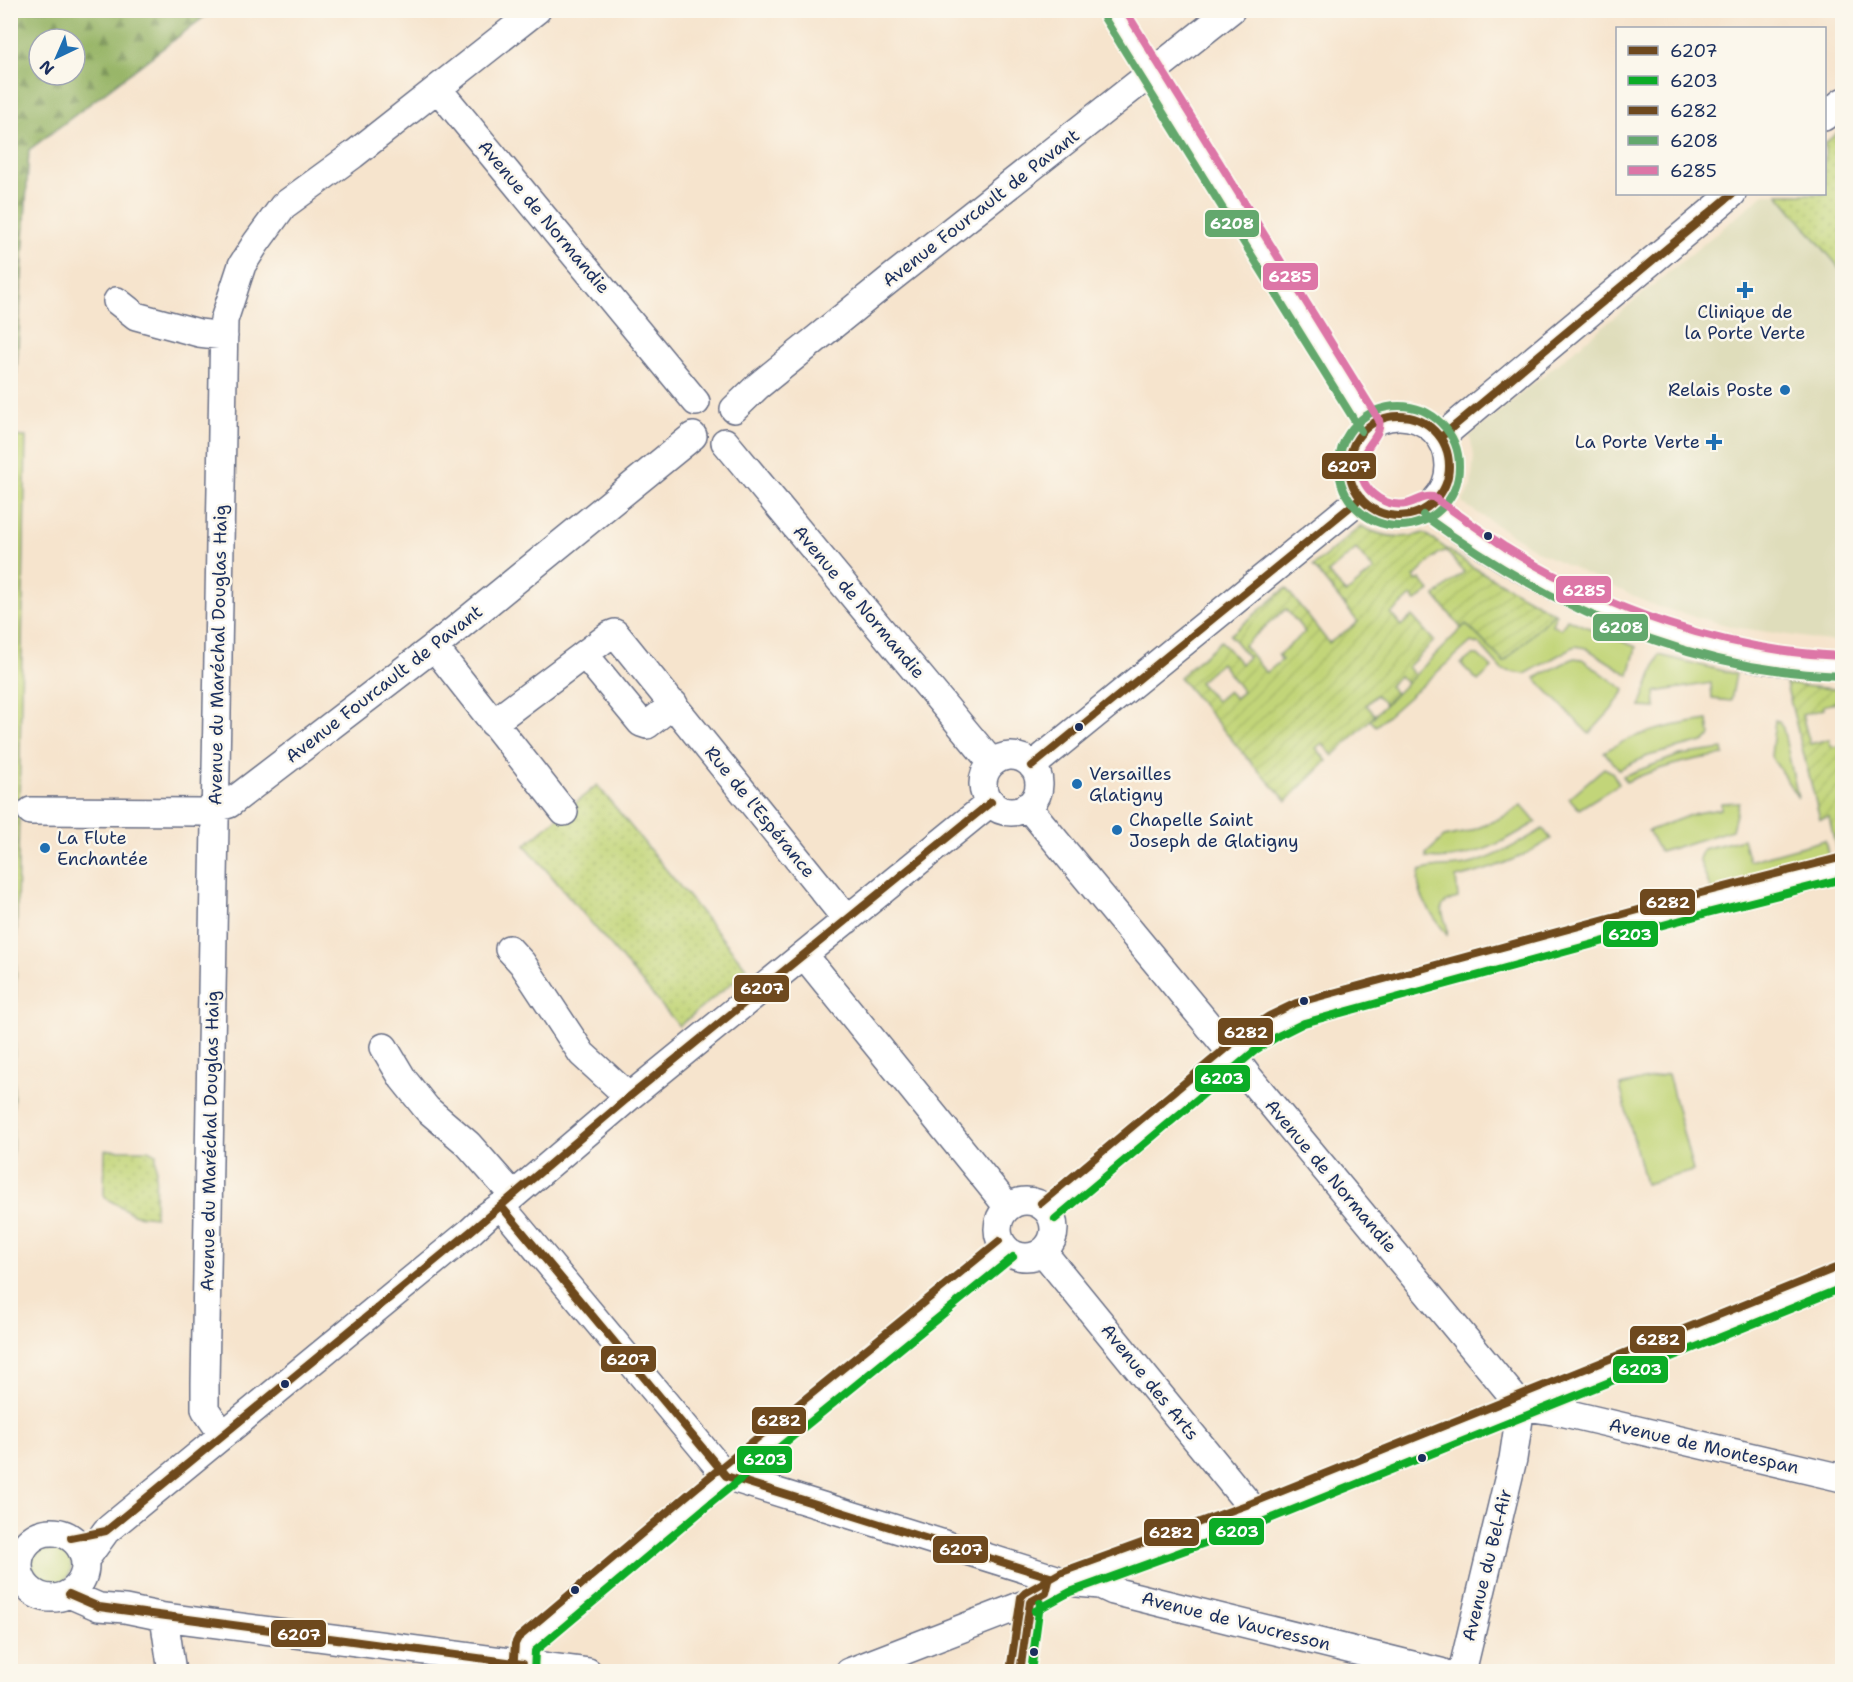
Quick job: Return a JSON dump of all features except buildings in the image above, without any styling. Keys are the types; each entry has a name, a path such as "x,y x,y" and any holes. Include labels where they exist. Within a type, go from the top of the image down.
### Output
{"street":[{"name":"Avenue du Maréchal Douglas Haig","path":"223,1435 205,1409 205,1400 224,320 242,265 268,225 283,207 353,155 537,10"},
{"path":"1112,10 1370,425"},
{"name":"Avenue Fourcault de Pavant","path":"734,409 758,386 889,280 1231,10"},
{"name":"Avenue de Normandie","path":"438,88 696,402"},
{"path":"1826,115 1842,102"},
{"path":"1441,437 1731,195"},
{"path":"117,301 136,316 199,333 224,336"},
{"path":"717,397 729,403 734,409 737,424 735,431 725,442 708,445 697,440 689,430 688,415 696,402 702,398 717,397"},
{"path":"1399,416 1414,418 1428,425 1441,437 1447,449 1450,465 1448,481 1440,495 1429,507 1410,515 1399,516 1378,512 1361,498 1350,477 1351,454 1355,443 1370,425 1384,418 1399,416"},
{"name":"Avenue Fourcault de Pavant","path":"31,811 202,812 229,804 434,647 693,436"},
{"name":"Avenue de Normandie","path":"725,442 992,763"},
{"path":"1032,766 1361,498"},
{"path":"1429,507 1484,546 1545,580 1603,609 1646,627 1699,644 1749,656 1808,665 1842,666"},
{"name":"Rue de l'Espérance","path":"493,723 615,633 847,920"},
{"path":"434,647 564,812"},
{"path":"585,655 641,723 647,725 674,704"},
{"path":"1009,756 1018,756 1032,766 1037,774 1038,792 1027,806 1020,810 1004,811 991,802 983,787 987,770 992,763 1009,756"},
{"path":"112,1608 99,1594 80,1556 60,1533 49,1532 37,1535 22,1550 18,1564 21,1578 18,1592 46,1598 58,1598 69,1594 79,1585 80,1556 106,1531 507,1201 629,1097 991,802"},
{"name":"Avenue de Normandie","path":"1027,806 1521,1406"},
{"path":"1047,1210 1269,1027 1300,1013 1704,903 1842,868"},
{"path":"509,949 522,963 582,1054 629,1097"},
{"path":"804,956 1008,1207"},
{"path":"384,1047 403,1079 427,1109 468,1144 507,1201 726,1476 1048,1589"},
{"path":"1033,1201 1047,1210 1052,1218 1053,1237 1049,1246 1042,1252 1028,1257 1020,1257 1006,1249 1001,1242 998,1223 1008,1207 1015,1203 1033,1201"},
{"path":"523,1668 525,1646 726,1476 1006,1249"},
{"name":"Avenue des Arts","path":"1042,1252 1256,1513"},
{"path":"849,1671 1048,1589 1256,1513 1842,1276"},
{"name":"Avenue de Montespan","path":"1521,1406 1565,1413 1842,1478"},
{"name":"Avenue du Bel-Air","path":"1462,1671 1513,1459 1521,1406"},
{"name":"Avenue de Vaucresson","path":"1048,1589 1100,1585 1113,1591 1441,1671"},
{"path":"1020,1671 1048,1589"},
{"path":"69,1594 99,1607 164,1617 523,1668 588,1671"},
{"path":"164,1617 172,1671"}],"shaded area":[{"name":"Clinique de la Porte Verte","path":"1842,129 1842,643 1734,627 1655,606 1539,552 1462,503 1471,486 1474,456 1470,436 1763,195 1826,195 1826,142"}],"green space":[{"path":"11,10 212,11 29,150 13,436 10,436"},
{"path":"1842,129 1842,271 1779,195 1826,195 1826,142"},
{"path":"11,436 26,437 11,1226"},
{"path":"1361,526 1376,533 1392,536 1424,533 1471,566 1554,613 1504,662 1466,624 1461,628 1435,596 1464,572 1446,551 1439,553 1414,577 1417,581 1420,579 1430,591 1416,601 1411,596 1391,614 1401,626 1412,616 1434,641 1408,667 1415,675 1407,683 1399,676 1389,686 1396,693 1385,704 1376,695 1366,705 1375,715 1333,756 1322,743 1316,748 1327,761 1287,801 1253,765 1179,677 1221,641 1241,664 1248,657 1230,635 1286,588 1329,643 1358,622 1313,566","holes":["1356,549 1374,570 1346,593 1328,573","1286,609 1305,632 1278,655 1282,660 1266,673 1244,645","1221,663 1243,692 1235,698 1228,691 1216,701 1199,682"]},
{"path":"1554,613 1556,614 1552,625 1561,629 1567,619 1636,647 1629,675 1586,648 1575,646 1525,674 1502,670 1480,645 1471,642 1376,726 1370,720 1466,624 1504,662"},
{"path":"1473,655 1478,655 1492,668 1478,681 1461,664"},
{"path":"1659,655 1736,674 1731,701 1712,699 1711,683 1655,692 1656,708 1640,707"},
{"path":"1574,658 1582,659 1625,690 1611,710 1589,734 1535,678"},
{"path":"1786,684 1842,690 1842,701 1802,715 1810,744 1829,739 1830,744 1834,747 1842,745 1842,810 1838,812 1842,827 1842,856 1838,857 1829,817 1820,819"},
{"path":"1708,720 1710,736 1706,741 1648,756 1619,769 1604,752 1628,739 1654,730"},
{"path":"1775,720 1783,728 1798,798 1771,756"},
{"path":"1723,749 1724,755 1673,765 1626,782 1623,776 1680,755"},
{"path":"1604,768 1612,772 1619,784 1579,809 1569,798"},
{"path":"597,785 748,970 679,1026 525,845"},
{"path":"1739,802 1732,830 1660,852 1648,831 1696,813 1721,809 1721,803"},
{"path":"1521,805 1536,822 1511,837 1470,854 1442,859 1427,858 1426,854 1444,837 1468,832 1485,825 1507,815"},
{"path":"1543,829 1551,839 1540,846 1505,863 1456,878 1458,898 1444,904 1442,909 1447,935 1422,896 1418,879 1420,871 1460,866 1486,859"},
{"path":"1743,839 1749,861 1825,840 1829,859 1711,891 1699,859 1703,849"},
{"path":"1668,1074 1693,1171 1645,1184 1620,1086"},
{"path":"105,1150 148,1150 156,1154 155,1217 135,1215 104,1197"},
{"path":"51,1546 59,1547 65,1552 70,1558 70,1574 65,1580 59,1585 51,1586 43,1585 37,1580 32,1574 31,1566 32,1558 37,1552 43,1547"}],"transit line":[{"name":"6285","path":"1125,10 1379,420 1376,436 1365,451 1361,462 1363,480 1373,494 1388,503 1397,504 1433,497 1505,547 1544,570 1625,608 1667,623 1753,646 1842,656"},
{"name":"6208","path":"1103,16 1361,431"},
{"name":"6207","path":"1441,437 1731,195"},
{"name":"6208","path":"1399,406 1422,410 1442,423 1455,443 1459,466 1455,489 1442,509 1422,522 1399,526 1376,522 1356,509 1343,489 1339,466 1343,443 1356,423 1376,410 1399,406"},
{"name":"6207","path":"1399,416 1427,424 1441,438 1449,466 1441,494 1427,508 1399,516 1371,508 1357,494 1349,466 1357,438 1371,424 1399,416"},
{"name":"6207","path":"1032,766 1361,498"},
{"name":"6208","path":"1423,515 1470,548 1519,577 1569,604 1621,627 1674,647 1729,661 1785,671 1842,676"},
{"name":"6207","path":"71,1538 106,1531 471,1231 629,1097 991,802"},
{"name":"6282","path":"1041,1203 1244,1033 1269,1016 1296,1003 1839,858"},
{"name":"6203","path":"1055,1219 1257,1049 1304,1023 1707,913 1842,879"},
{"name":"6207","path":"501,1206 726,1476 1050,1577 1046,1593 1030,1602 1020,1672"},
{"name":"6282","path":"513,1671 515,1644 518,1638 697,1487 999,1241"},
{"name":"6203","path":"534,1672 535,1651 711,1503 1013,1257"},
{"name":"6282","path":"1010,1671 1021,1597 1062,1572 1252,1503 1838,1267"},
{"name":"6203","path":"1035,1611 1070,1592 1260,1523 1842,1288"},
{"name":"6207","path":"69,1594 99,1607 523,1664 523,1672"},
{"name":"6203","path":"1031,1672 1040,1603"}],"place":[{"name":"Clinique de la Porte Verte","path":"1745,290"},
{"name":"Relais Poste","path":"1785,390"},
{"name":"La Porte Verte","path":"1714,442"},
{"name":"Versailles Glatigny","path":"1077,784"},
{"name":"Chapelle Saint Joseph de Glatigny","path":"1117,830"},
{"name":"La Flute Enchantée","path":"45,848"}]}
